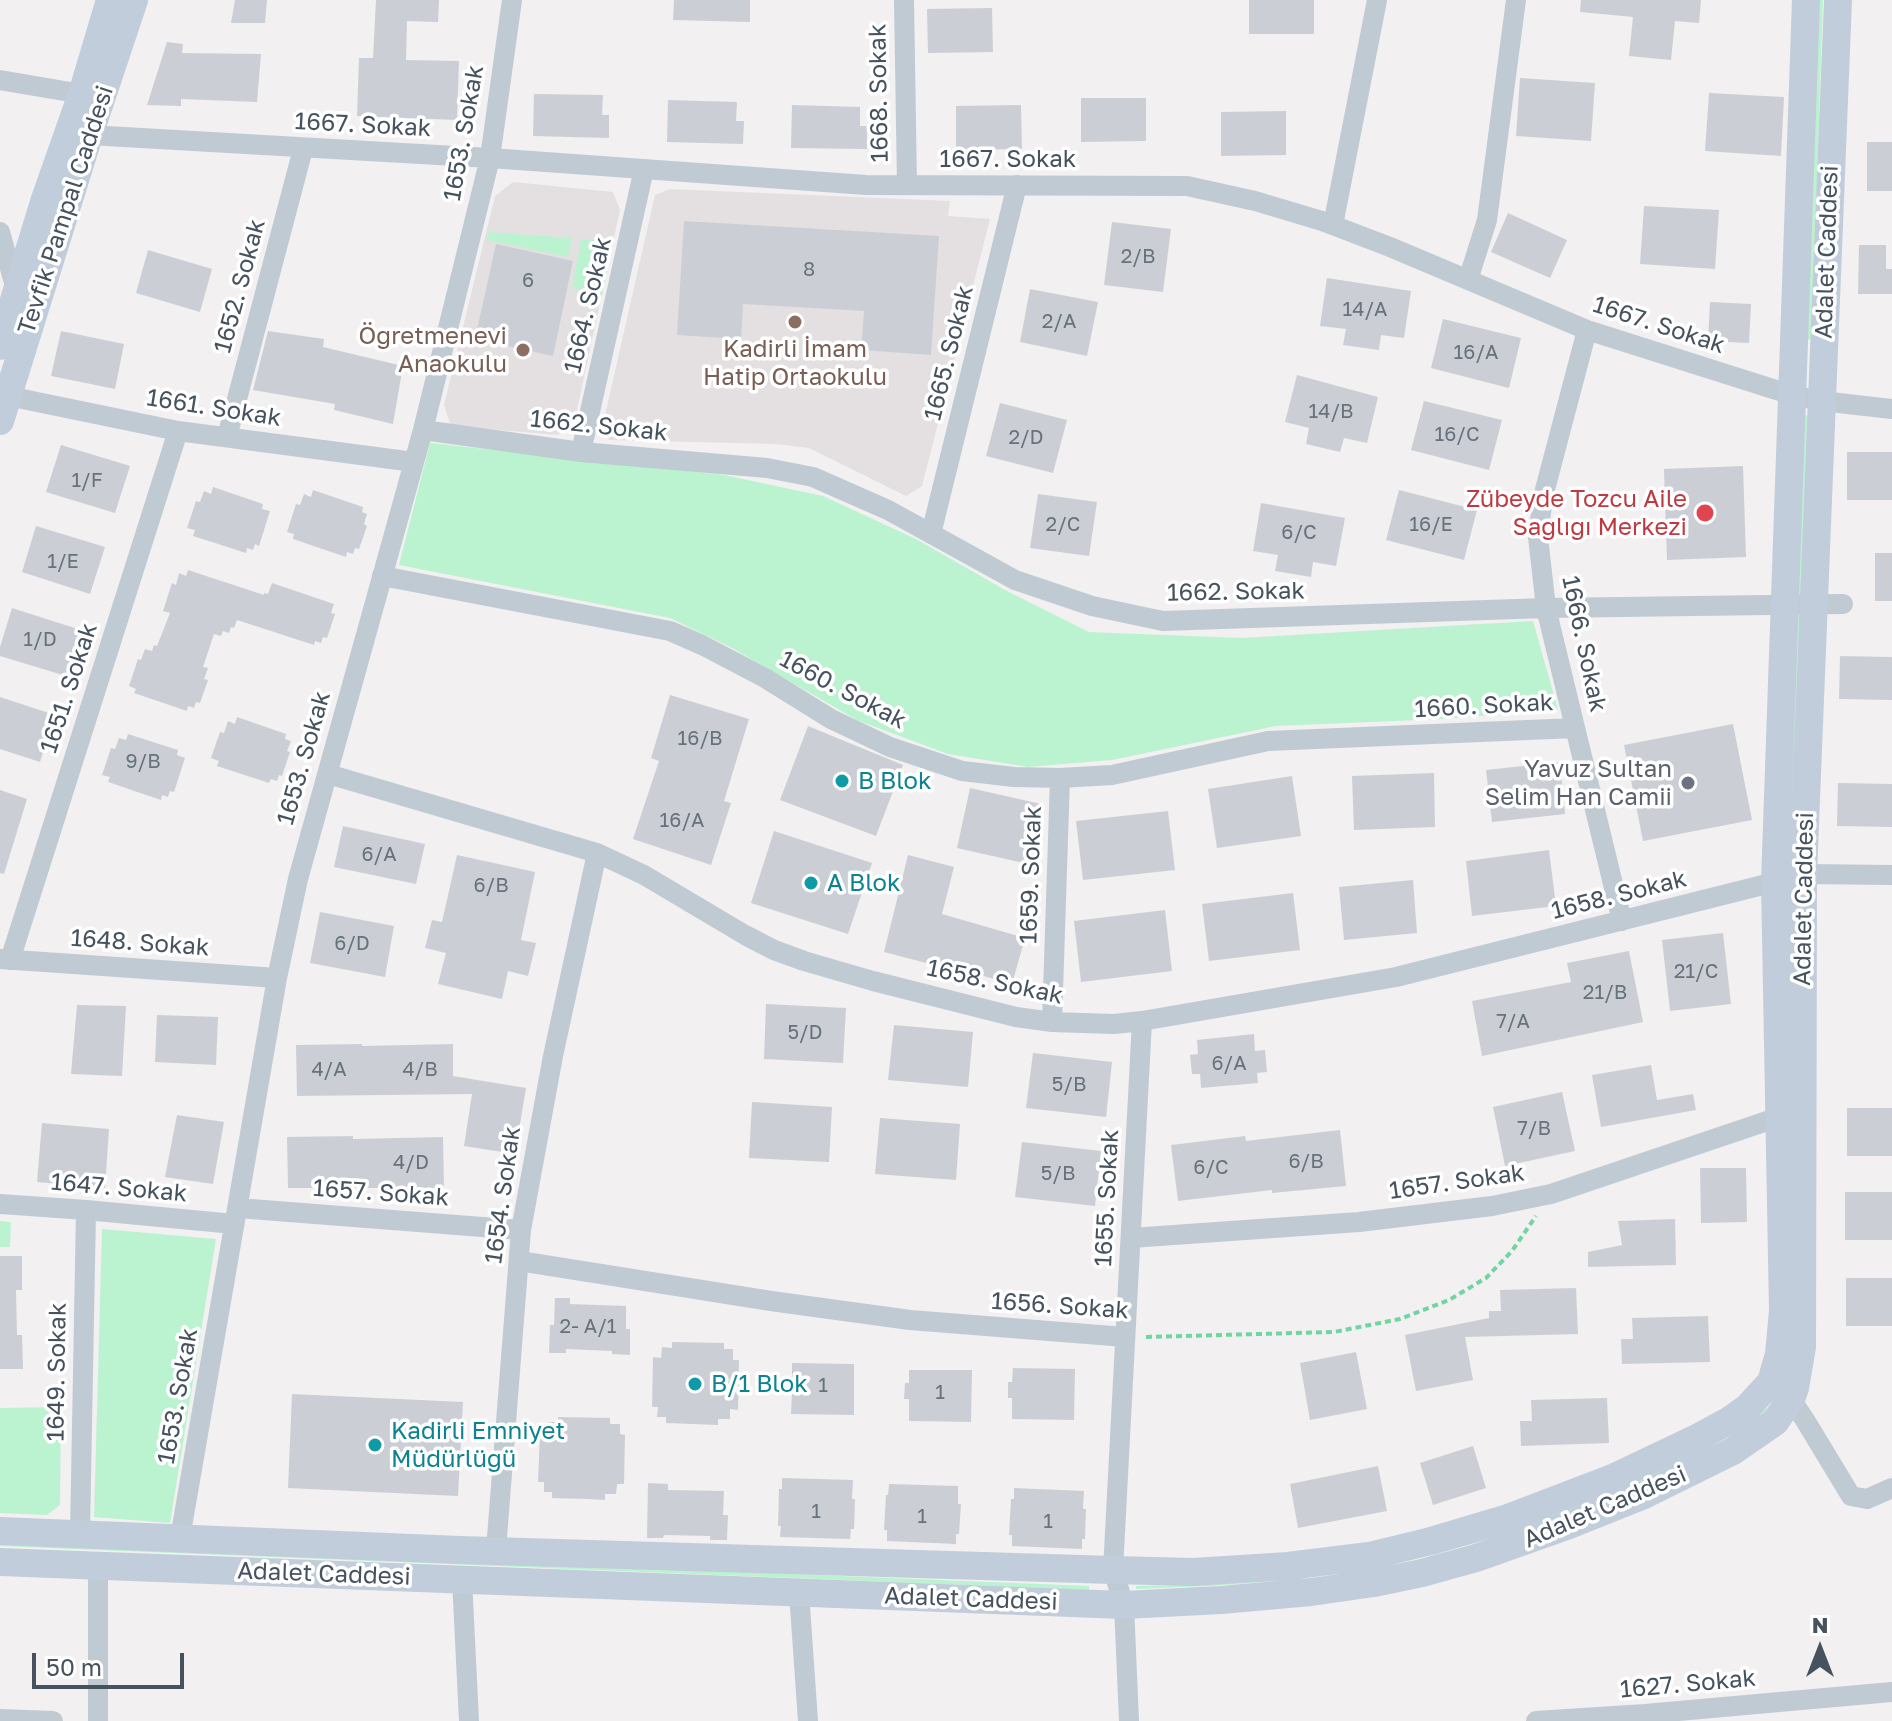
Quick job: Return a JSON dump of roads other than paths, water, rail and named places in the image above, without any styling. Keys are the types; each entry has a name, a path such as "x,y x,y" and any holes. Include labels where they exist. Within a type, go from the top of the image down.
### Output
{"street":[{"name":"Tevfik Pampal Caddesi","path":"0,346 110,0"},
{"name":"Tevfik Pampal Caddesi","path":"4,409 134,0"},
{"name":"1653. Sokak","path":"180,1538 277,978 305,851 423,430 490,158 512,0"},
{"name":"1668. Sokak","path":"904,0 907,185"},
{"path":"1333,225 1377,0"},
{"path":"1468,280 1487,220 1516,0"},
{"path":"0,1531 1113,1570 1193,1572 1288,1566 1369,1556 1505,1519 1615,1477 1695,1439 1747,1408 1771,1382 1779,1354 1783,1311 1775,882 1806,0"},
{"name":"Adalet Caddesi","path":"0,1562 1124,1605 1221,1600 1374,1583 1476,1558 1644,1495 1733,1451 1775,1422 1791,1399 1799,1372 1803,1324 1803,874 1838,0"},
{"path":"0,80 82,94"},
{"name":"1667. Sokak","path":"89,135 490,158 866,185 1187,186 1255,201 1333,225 1587,330 1792,395 1892,409"},
{"name":"1652. Sokak","path":"227,437 303,149"},
{"name":"1664. Sokak","path":"581,452 644,169"},
{"name":"1665. Sokak","path":"931,534 1017,185"},
{"path":"0,232 17,294"},
{"name":"1666. Sokak","path":"1587,330 1543,497 1538,537 1546,608 1622,921"},
{"name":"1661. Sokak","path":"4,409 414,462"},
{"name":"1662. Sokak","path":"423,430 581,452 767,468 813,477 888,510 1015,580 1092,606 1163,621 1546,608 1843,604"},
{"name":"1651. Sokak","path":"5,960 178,431"},
{"name":"1660. Sokak","path":"382,576 670,631 765,678 831,719 890,747 962,771 1014,777 1112,775 1268,741 1575,728"},
{"name":"1658. Sokak","path":"328,774 597,853 644,875 745,935 804,961 1016,1017 1052,1022 1114,1024 1142,1021 1396,977 1775,882"},
{"name":"1659. Sokak","path":"1052,1022 1060,778"},
{"name":"1654. Sokak","path":"496,1550 521,1230 553,1056 597,853"},
{"path":"1803,874 1892,875"},
{"name":"1648. Sokak","path":"5,960 277,978"},
{"name":"1655. Sokak","path":"1113,1570 1142,1021"},
{"name":"1657. Sokak","path":"1131,1238 1359,1222 1492,1206 1551,1194 1779,1117"},
{"name":"1647. Sokak","path":"0,1204 236,1216"},
{"name":"1649. Sokak","path":"80,1534 86,1210"},
{"name":"1657. Sokak","path":"236,1216 521,1230"},
{"name":"1656. Sokak","path":"519,1261 910,1320 1125,1337"},
{"path":"1791,1399 1851,1496 1867,1499 1892,1488"},
{"path":"98,1566 98,1721"},
{"path":"1113,1570 1124,1605 1129,1721"},
{"path":"462,1579 469,1721"},
{"path":"799,1592 808,1721"},
{"name":"1627. Sokak","path":"1536,1721 1645,1718 1892,1692"},
{"path":"0,1719 53,1721"}],"place":[{"name":"Kadirli İmam Hatip Ortaokulu","path":"795,322"},
{"name":"Öğretmenevi Anaokulu","path":"523,350"},
{"name":"Zübeyde Tozcu Aile Sağlığı Merkezi","path":"1705,513"},
{"name":"B Blok","path":"842,781"},
{"name":"Yavuz Sultan Selim Han Camii","path":"1688,783"},
{"name":"A Blok","path":"811,883"},
{"name":"B/1 Blok","path":"695,1384"},
{"name":"Kadirli Emniyet Müdürlüğü","path":"375,1445"}]}
